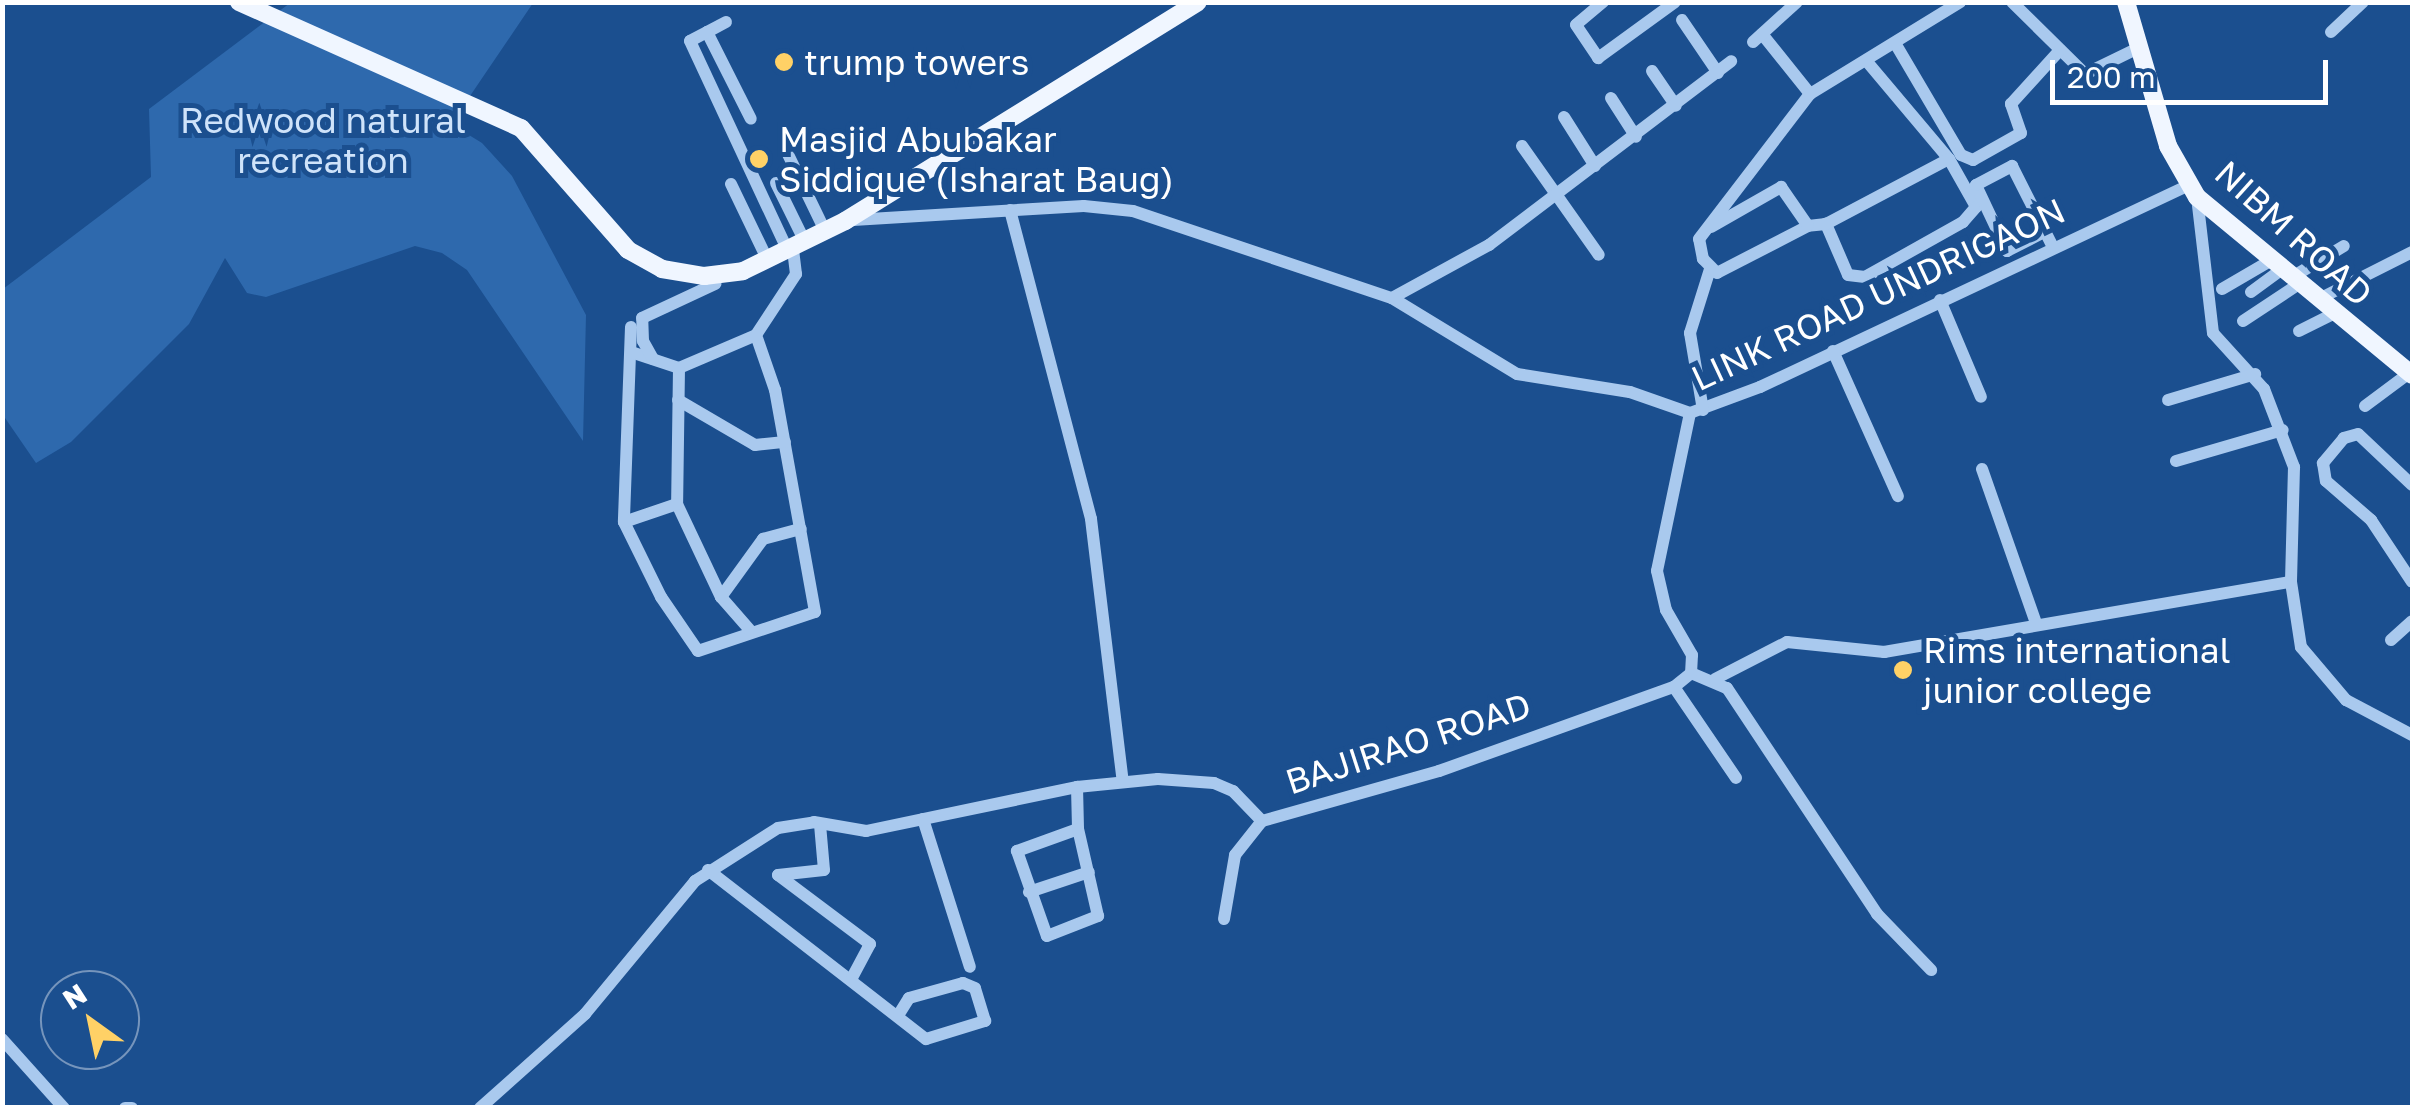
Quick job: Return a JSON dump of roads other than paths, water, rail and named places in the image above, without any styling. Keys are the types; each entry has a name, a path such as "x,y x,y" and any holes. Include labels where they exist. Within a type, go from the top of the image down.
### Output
{"main road":[{"path":"240,2 521,128 612,234 646,264 704,276 768,260 845,220 1198,2"},
{"name":"NIBM ROAD","path":"2126,2 2168,146 2193,191 2411,373"}],"street":[{"path":"1603,2 1576,25 1598,58 1674,2"},
{"path":"1797,2 1758,38 1810,94"},
{"path":"1960,2 1869,64 1810,94 1699,239 1710,269 1690,333 1693,417 1681,455 1657,571 1666,610 1692,655 1690,673 1715,679 1788,642 1884,652 2291,582"},
{"path":"2012,2 2085,74 2138,48"},
{"path":"2330,32 2364,2"},
{"path":"1682,20 1718,73"},
{"path":"726,22 690,40 795,247"},
{"path":"707,32 751,119"},
{"path":"1895,44 1960,155 1973,160 2022,132 2011,104 2060,50"},
{"path":"1392,298 1489,245 1732,61"},
{"path":"1826,224 1839,264 1848,275 1865,277 1971,216 1976,207 1949,158 1869,64"},
{"path":"1652,71 1676,106"},
{"path":"1611,98 1636,136"},
{"path":"1564,118 1595,166"},
{"path":"784,146 824,231"},
{"path":"1522,146 1561,193 1599,255"},
{"path":"1710,269 1726,272 1808,226 1826,224 1949,158"},
{"path":"2046,232 2007,251 1976,185 2012,166 2054,246"},
{"path":"631,352 678,368 756,334 796,274 795,247 776,183"},
{"path":"731,184 768,260"},
{"path":"1704,230 1781,187 1808,226"},
{"path":"2193,191 2213,333 2255,374 2283,430 2297,489 2291,582 2298,636 2313,667 2354,707 2412,735"},
{"name":"LINK ROAD UNDRIGAON","path":"845,220 1010,210 1133,212 1392,298 1517,374 1630,392 1693,417 2054,246 2193,191"},
{"path":"1010,210 1091,519 1123,782"},
{"path":"2251,292 2344,246"},
{"path":"2319,299 2412,252"},
{"path":"2222,289 2289,271"},
{"path":"2243,321 2289,271"},
{"path":"652,359 642,340 642,318 716,284"},
{"path":"1940,300 1981,397"},
{"path":"2299,331 2335,313"},
{"path":"631,327 624,522 661,597 698,651 749,630 814,612 785,442 756,334"},
{"path":"1833,352 1898,496"},
{"path":"678,368 677,504 720,597 749,630"},
{"path":"2364,406 2411,373"},
{"path":"2168,400 2255,374"},
{"path":"678,400 755,445 785,442"},
{"path":"2176,461 2283,430"},
{"path":"2412,484 2358,434 2344,438 2323,464 2326,481 2370,520 2412,582"},
{"path":"1982,469 2036,623"},
{"path":"624,522 677,504"},
{"path":"720,597 763,539 801,529"},
{"path":"2391,640 2412,621"},
{"name":"BAJIRAO ROAD","path":"480,1108 585,1014 676,899 708,870 740,849 795,822 866,831 1077,787 1123,782 1214,783 1233,792 1262,821 1439,772 1488,748 1674,687 1690,673"},
{"path":"1715,679 1877,914 1931,970"},
{"path":"1674,687 1736,778"},
{"path":"1077,787 1078,829 1098,916 1050,936 1029,892 1018,849 1078,829"},
{"path":"924,820 970,968"},
{"path":"1224,919 1235,855 1244,835 1262,821"},
{"path":"820,824 824,870 778,875 870,944 852,978"},
{"path":"708,870 899,1014 926,1039 985,1021 970,984 909,998 899,1014"},
{"path":"1029,892 1089,872"},
{"path":"2,1039 64,1108"}],"place":[{"name":"trump towers","path":"784,62"},
{"name":"Masjid Abubakar Siddique (Isharat Baug)","path":"759,159"},
{"name":"Rims international junior college","path":"1903,670"}],"park label":[{"name":"Redwood natural recreation","path":"323,140"}]}
